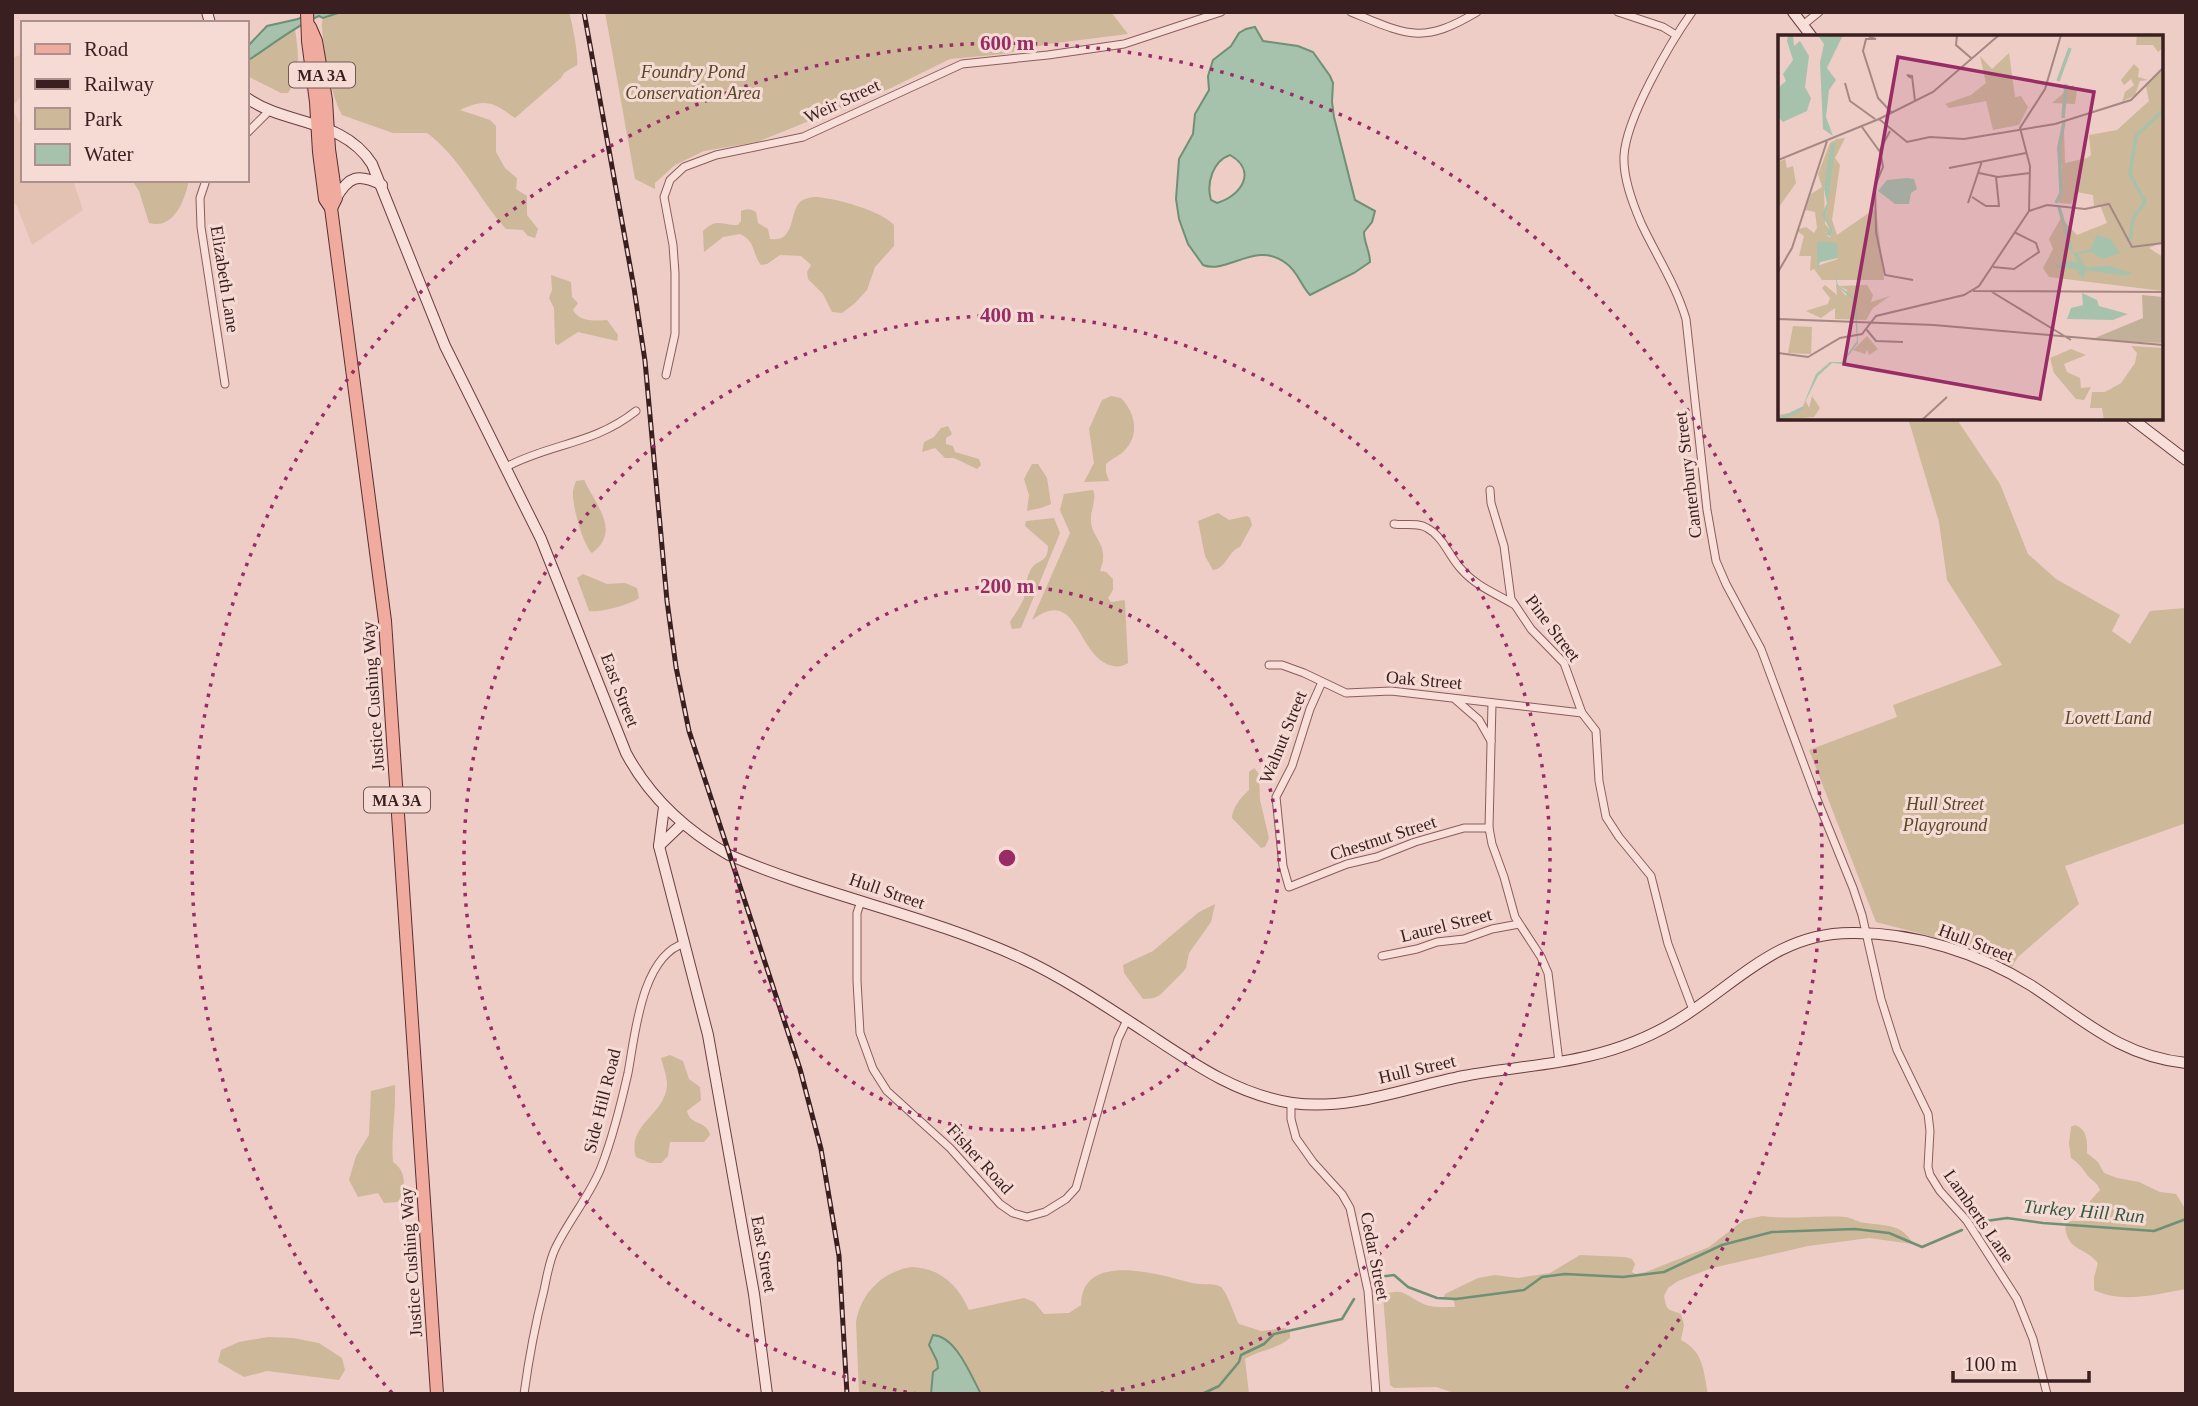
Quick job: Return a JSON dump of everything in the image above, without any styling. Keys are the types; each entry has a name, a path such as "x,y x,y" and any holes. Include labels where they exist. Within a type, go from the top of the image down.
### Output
{"main road":[{"path":"1793,12 1810,35"},
{"name":"Justice Cushing Way","path":"308,18 321,66 325,199 334,203 385,621 437,1394"},
{"name":"East Street","path":"248,99 270,110 322,126 343,136 372,163 445,346 555,570 622,744 639,775 664,807 659,846 708,1035 754,1294 767,1394"},
{"path":"334,203 345,184 353,179 367,178 382,185"},
{"path":"2134,420 2186,460"},
{"name":"Hull Street","path":"664,807 682,824 712,845 746,862 1017,956 1068,982 1221,1080 1253,1093 1292,1102 1328,1104 1353,1101 1462,1076 1591,1055 1633,1042 1673,1023 1748,968 1781,949 1822,935 1866,933 1919,941 1979,960 2029,985 2116,1043 2157,1058 2186,1063"},
{"path":"659,846 682,824"}],"street":[{"name":"Weir Street","path":"666,375 675,334 675,273 664,197 670,180 684,167 716,155 803,137 962,64 1124,44 1221,12"},
{"path":"1351,12 1396,30 1417,34 1444,30 1477,12"},
{"path":"1618,12 1676,34"},
{"name":"Canterbury Street","path":"1692,12 1676,34 1629,131 1624,153 1627,181 1639,218 1676,290 1686,319 1709,524 1716,561 1772,675 1853,888 1866,933"},
{"path":"1803,25 1819,12"},
{"path":"248,132 270,110"},
{"name":"Elizabeth Lane","path":"205,182 200,198 201,227 225,384"},
{"path":"506,467 530,456 596,436 636,411"},
{"name":"Pine Street","path":"1490,489 1491,503 1504,546 1510,595 1531,629 1563,663 1582,713 1598,736 1599,781 1606,817 1653,882 1668,944 1693,1010"},
{"path":"1394,524 1419,524 1431,530 1470,578 1514,604"},
{"name":"Oak Street","path":"1269,665 1282,665 1346,693 1385,691 1582,713"},
{"name":"Walnut Street","path":"1289,887 1283,866 1276,797 1292,766 1310,709 1322,682"},
{"path":"1452,697 1479,720 1491,741"},
{"path":"1492,703 1489,828 1519,924 1541,957 1548,974 1559,1062"},
{"name":"Chestnut Street","path":"1289,887 1347,864 1377,857 1415,842 1464,828 1489,828"},
{"name":"Fisher Road","path":"861,901 857,913 858,1019 862,1044 873,1069 895,1099 940,1138 992,1196 1013,1213 1027,1217 1045,1212 1066,1199 1076,1188 1118,1039 1127,1020"},
{"name":"Laurel Street","path":"1381,956 1437,942 1464,939 1492,929 1519,924"},
{"name":"Lamberts Lane","path":"1866,933 1881,999 1897,1050 1930,1121 1930,1175 1940,1191 1968,1221 2017,1299 2034,1339 2047,1394"},
{"name":"Side Hill Road","path":"524,1394 530,1343 552,1256 602,1164 627,1075 645,991 669,952 685,943"},
{"name":"Cedar Street","path":"1292,1102 1291,1119 1296,1138 1342,1194 1350,1209 1368,1291 1376,1394"}],"shaded area":[{"path":"21,55 21,96 12,107 12,58"},
{"path":"12,107 21,127 21,182 74,182 83,210 32,245 16,204 12,205"}],"green space":[{"path":"324,12 569,12 577,65 564,73 515,118 495,105 483,103 460,110 490,120 496,126 496,152 505,168 517,178 516,189 527,196 527,215 538,229 535,238 528,236 523,230 506,229 460,166 427,133 393,133 342,115 334,96 326,61 322,26"},
{"name":"Foundry Pond Conservation Area","path":"605,12 1111,12 1128,34 1048,44 1003,54 950,59 891,88 757,142 704,151 675,165 655,183 655,189 635,179"},
{"path":"295,29 297,70 288,93 281,93 248,76 248,60"},
{"path":"133,182 188,182 177,212 172,218 158,224 149,223 139,191"},
{"path":"817,197 869,210 894,225 894,246 875,267 867,290 842,313 832,312 823,294 808,279 807,272 811,265 801,256 780,255 761,265 749,240 740,234 723,237 704,252 703,231 713,224 738,225 741,211 750,209 756,212 758,223 768,229 770,239 778,239 788,232 800,202"},
{"path":"551,275 571,282 572,297 578,303 573,310 579,317 607,320 618,335 617,341 578,332 558,345 555,343 554,308 549,298 552,290"},
{"path":"1111,396 1121,398 1130,410 1134,424 1133,438 1123,452 1106,464 1109,481 1084,482 1094,463 1089,429 1102,400"},
{"path":"1909,420 1957,420 2000,484 2028,554 2056,579 2120,615 2112,631 2130,644 2150,611 2186,608 2186,823 2065,866 2079,904 2018,957 2012,967 1960,944 1876,922 1809,750 1897,717 1893,705 2002,665 1947,580 1939,522"},
{"path":"948,426 952,434 946,438 946,444 953,446 955,452 979,459 981,465 977,469 954,458 945,458 935,448 922,452 924,442 934,437 941,428"},
{"path":"1032,464 1038,464 1047,478 1051,504 1027,511 1029,495 1024,479"},
{"path":"584,480 606,527 601,545 592,553 582,534 573,498 576,481"},
{"path":"1093,490 1092,525 1103,554 1100,571 1106,572 1113,579 1113,590 1108,598 1111,602 1125,602 1128,663 1123,666 1113,666 1101,660 1069,617 1059,611 1047,611 1032,620 1070,533 1060,510 1064,494"},
{"path":"1218,513 1229,520 1247,516 1252,525 1240,547 1232,552 1218,569 1213,570 1205,556 1198,521"},
{"path":"1054,518 1060,533 1021,628 1012,629 1010,622 1024,598 1028,574 1035,564 1044,559 1048,546 1025,526 1026,521"},
{"path":"583,574 607,584 625,583 637,588 639,598 615,608 589,611 577,578"},
{"path":"1254,768 1259,774 1260,800 1269,838 1265,847 1261,848 1232,818 1236,806 1249,790 1249,772"},
{"path":"1215,904 1211,922 1189,953 1186,968 1160,995 1143,999 1124,973 1123,965 1153,951 1199,912"},
{"path":"670,1055 683,1061 689,1079 700,1087 701,1100 687,1111 691,1119 706,1127 710,1135 704,1142 670,1142 668,1156 661,1163 650,1163 636,1157 635,1145 641,1127 665,1096 667,1082 661,1058"},
{"path":"395,1085 393,1162 401,1170 404,1186 398,1202 384,1203 378,1193 358,1197 349,1180 356,1156 369,1135 371,1091"},
{"path":"2075,1125 2085,1133 2087,1153 2098,1162 2104,1173 2139,1182 2160,1192 2176,1194 2186,1210 2186,1289 2128,1297 2094,1290 2098,1263 2071,1243 2066,1231 2065,1221 2084,1221 2090,1201 2100,1190 2071,1158 2069,1143 2071,1127"},
{"path":"1762,1216 1845,1217 1899,1229 1913,1244 1869,1238 1808,1246 1712,1268 1678,1281 1668,1288 1664,1296 1666,1305 1668,1309 1681,1314 1684,1325 1681,1340 1698,1356 1708,1394 1457,1394 1436,1387 1394,1388 1390,1385 1383,1295 1401,1292 1429,1306 1455,1307 1454,1301 1444,1297 1445,1294 1478,1278 1495,1275 1518,1278 1550,1273 1580,1255 1625,1257 1632,1259 1635,1264 1632,1272 1646,1272 1709,1247 1744,1220"},
{"path":"911,1267 931,1270 946,1279 959,1292 969,1310 1024,1298 1034,1302 1044,1314 1069,1313 1081,1305 1085,1288 1094,1277 1125,1270 1161,1275 1195,1284 1216,1285 1225,1292 1239,1324 1261,1331 1285,1328 1290,1332 1290,1338 1280,1345 1245,1359 1249,1394 859,1394 856,1322 863,1302 882,1279"},
{"path":"268,1337 319,1343 342,1358 345,1370 339,1380 267,1371 244,1377 218,1362 221,1350 239,1342"}],"water":[{"path":"310,12 341,12 309,20 248,60 248,46 267,26 298,19"},
{"path":"1255,27 1263,41 1298,46 1313,52 1333,83 1334,117 1355,200 1375,211 1372,222 1364,232 1370,262 1310,295 1291,267 1276,257 1254,256 1222,266 1203,265 1188,244 1179,219 1176,199 1179,159 1193,134 1195,114 1209,90 1208,76 1213,60 1231,46 1239,33","holes":["1230,155 1238,161 1245,175 1239,189 1226,200 1217,203 1211,200 1209,187 1215,167"]},
{"path":"933,1335 941,1337 956,1349 981,1394 931,1394 933,1372 938,1368 929,1345"}],"waterway":[{"name":"Turkey Hill Run","path":"1979,1222 2007,1218 2154,1231 2186,1219"},
{"name":"Turkey Hill Run","path":"1371,1278 1394,1275 1408,1287 1437,1298 1456,1299 1524,1290 1542,1277 1565,1274 1623,1277 1664,1272 1722,1245 1772,1232 1855,1229 1889,1233 1922,1247 1962,1230"},
{"name":"Turkey Hill Run","path":"1202,1394 1219,1386 1239,1362 1241,1355 1264,1344 1274,1334 1342,1319 1354,1299"}],"railway":[{"path":"584,12 645,361 667,601 676,667 689,731 800,1069 821,1149 839,1256 847,1394"}],"park label":[{"name":"Lovett Land","path":"2108,718"},
{"name":"Hull Street Playground","path":"1945,814"}]}
